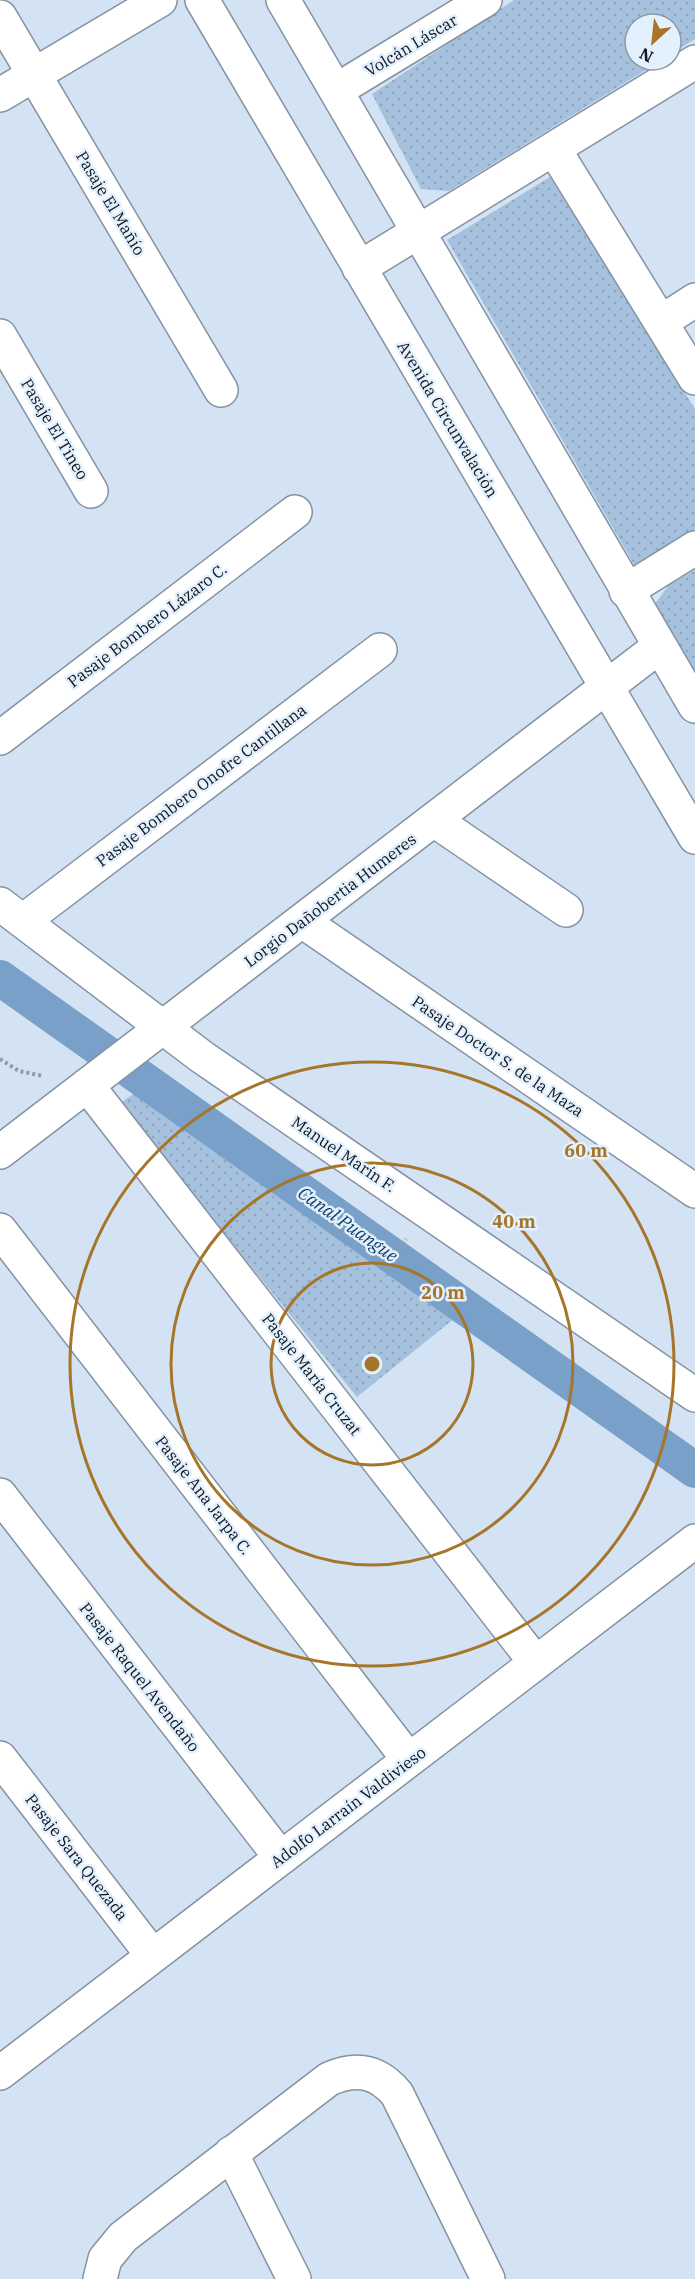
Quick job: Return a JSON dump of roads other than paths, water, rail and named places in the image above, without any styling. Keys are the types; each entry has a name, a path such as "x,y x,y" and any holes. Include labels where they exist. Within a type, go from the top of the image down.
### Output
{"street":[{"path":"0,95 160,0"},
{"name":"Avenida Circunvalación","path":"202,0 695,837"},
{"path":"283,0 695,706"},
{"name":"Volcán Láscar","path":"336,90 485,0"},
{"name":"Pasaje El Mañío","path":"0,17 221,390"},
{"path":"359,268 695,62"},
{"path":"554,149 695,378"},
{"path":"661,322 695,300"},
{"name":"Pasaje El Tineo","path":"0,336 92,491"},
{"name":"Pasaje Bombero Lázaro C.","path":"0,738 295,512"},
{"path":"626,591 695,548"},
{"name":"Lorgio Dañobertia Humeres","path":"0,1152 660,646"},
{"name":"Pasaje Bombero Onofre Cantillana","path":"11,912 380,650"},
{"path":"434,820 566,910"},
{"name":"Manuel Marín F.","path":"11,912 212,1064 695,1395"},
{"name":"Pasaje Doctor S. de la Maza","path":"302,921 695,1191"},
{"name":"Pasaje María Cruzat","path":"94,1079 536,1663"},
{"name":"Pasaje Ana Jarpa C.","path":"0,1230 409,1760"},
{"name":"Pasaje Raquel Avendaño","path":"0,1495 281,1858"},
{"name":"Adolfo Larraín Valdivieso","path":"5,2058 153,1956 695,1541"},
{"name":"Pasaje Sara Quezada","path":"0,1758 153,1956"},
{"path":"100,2279 105,2259 123,2237 329,2079 353,2071 378,2076 397,2094 488,2279"},
{"path":"231,2153 294,2279"}],"waterway":[{"name":"Canal Puangue","path":"0,978 695,1470"}]}
